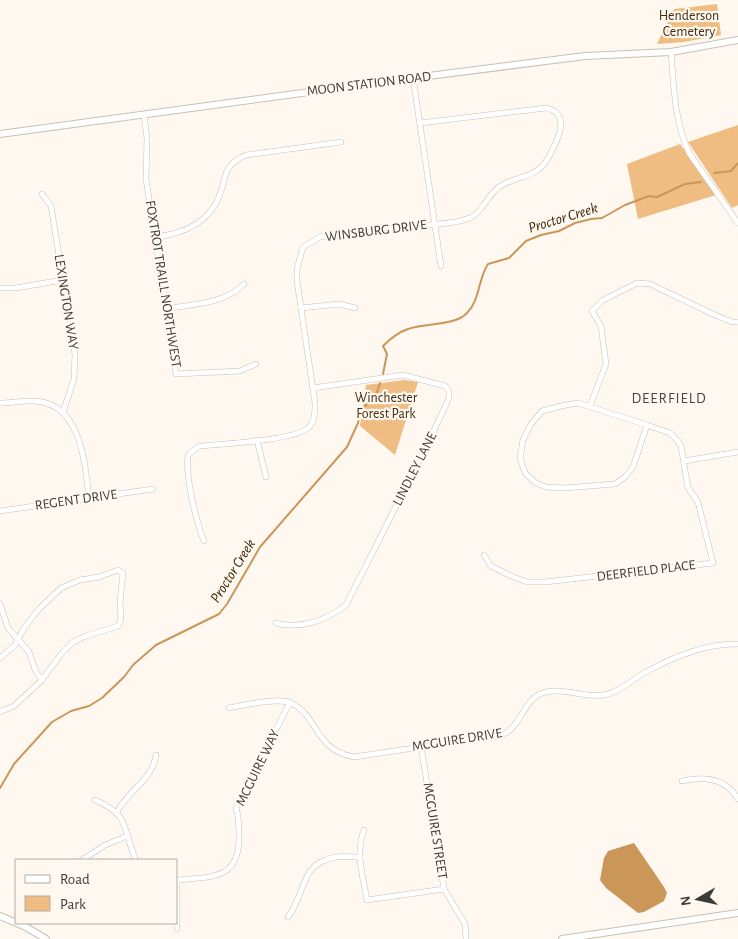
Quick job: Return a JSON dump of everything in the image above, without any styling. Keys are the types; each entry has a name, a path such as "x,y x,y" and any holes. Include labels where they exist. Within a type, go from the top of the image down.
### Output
{"street":[{"name":"MOON STATION ROAD","path":"0,134 585,56 671,52 738,40"},
{"path":"671,52 677,121 687,149 738,223"},
{"path":"413,78 441,266"},
{"name":"WINSBURG DRIVE","path":"204,541 200,531 189,478 188,455 199,446 300,433 310,426 315,415 297,269 303,248 320,237 335,233 434,224 466,219 473,216 502,185 527,176 543,166 560,134 561,119 554,111 546,108 420,123"},
{"name":"FOXTROT TRAILL NORTHWEST","path":"144,115 147,139 145,173 176,374 240,371 256,364"},
{"path":"155,238 186,230 210,213 219,198 225,173 233,161 246,155 341,142"},
{"name":"LEXINGTON WAY","path":"42,194 51,206 74,355 74,379 63,412"},
{"path":"0,288 16,288 62,280"},
{"path":"590,406 606,364 601,326 592,311 603,300 637,283 650,284 715,315 732,322 738,322"},
{"path":"166,308 219,300 229,296 244,284"},
{"path":"302,308 339,304 356,308"},
{"name":"LINDLEY LANE","path":"276,623 287,626 302,625 323,619 346,605 430,441 449,398 449,391 445,386 403,375 313,388"},
{"path":"0,404 31,400 48,404 63,412 76,431 85,464 89,499"},
{"name":"DEERFIELD PLACE","path":"484,555 491,566 527,582 545,582 713,563 698,502 688,488 681,446 670,433 648,425 590,406 578,403 542,411 531,424 523,440 520,458 525,473 536,483 546,487 564,488 615,484 625,477 633,467 648,425"},
{"path":"257,440 266,478"},
{"path":"684,461 738,452"},
{"name":"REGENT DRIVE","path":"0,511 153,489"},
{"path":"0,658 11,649 39,609 61,588 80,580 99,577 118,570 123,573 120,602 122,620 118,626 73,642 62,653 42,680 14,706 5,712 0,712"},
{"path":"0,604 8,628 29,652 36,672 42,680"},
{"name":"MCGUIRE DRIVE","path":"290,702 305,714 327,744 340,754 354,757 503,735 519,722 527,705 539,694 556,692 605,695 619,690 644,673 687,654 727,643 738,644"},
{"path":"229,708 279,701 290,702"},
{"name":"MCGUIRE WAY","path":"178,880 216,875 228,869 236,862 239,848 236,808 290,702"},
{"name":"MCGUIRE STREET","path":"421,746 444,889 465,924 466,939"},
{"path":"117,812 122,802 155,765 156,755"},
{"path":"682,781 696,778 720,781 733,791 738,799"},
{"path":"94,800 109,806 117,812 126,829 136,859"},
{"path":"364,830 359,843 367,900 444,889"},
{"path":"84,859 105,845 127,836"},
{"path":"288,917 295,908 314,865 336,857 360,857"},
{"path":"562,939 738,913"},
{"path":"0,916 15,922"},
{"path":"19,924 46,939"},
{"path":"177,924 177,929"}],"green space":[{"name":"Henderson Cemetery","path":"717,4 721,35 684,42 657,44 674,9"},
{"path":"738,125 738,205 732,208 688,142"},
{"path":"680,144 716,195 638,219 627,164"},
{"name":"Winchester Forest Park","path":"404,380 418,382 395,455 360,426 366,385"}],"shaded area":[{"path":"634,843 667,893 664,901 644,912 638,913 606,888 600,880 604,858 608,851"}],"waterway":[{"name":"Proctor Creek","path":"714,173 731,171 738,163"},
{"name":"Proctor Creek","path":"383,374 387,354 383,346 386,343 408,329 448,322 462,317 471,308 477,296 482,276 488,264 509,258 526,241 559,231 575,223 602,218 625,205 649,196 657,197 685,184 701,182"},
{"name":"Proctor Creek","path":"0,788 14,764 52,722 71,711 89,706 102,698 124,677 133,665 156,645 219,614 227,604 260,547 347,447 358,423 360,412 377,392 380,383"}],"district":[{"name":"DEERFIELD","path":"669,398"}]}
